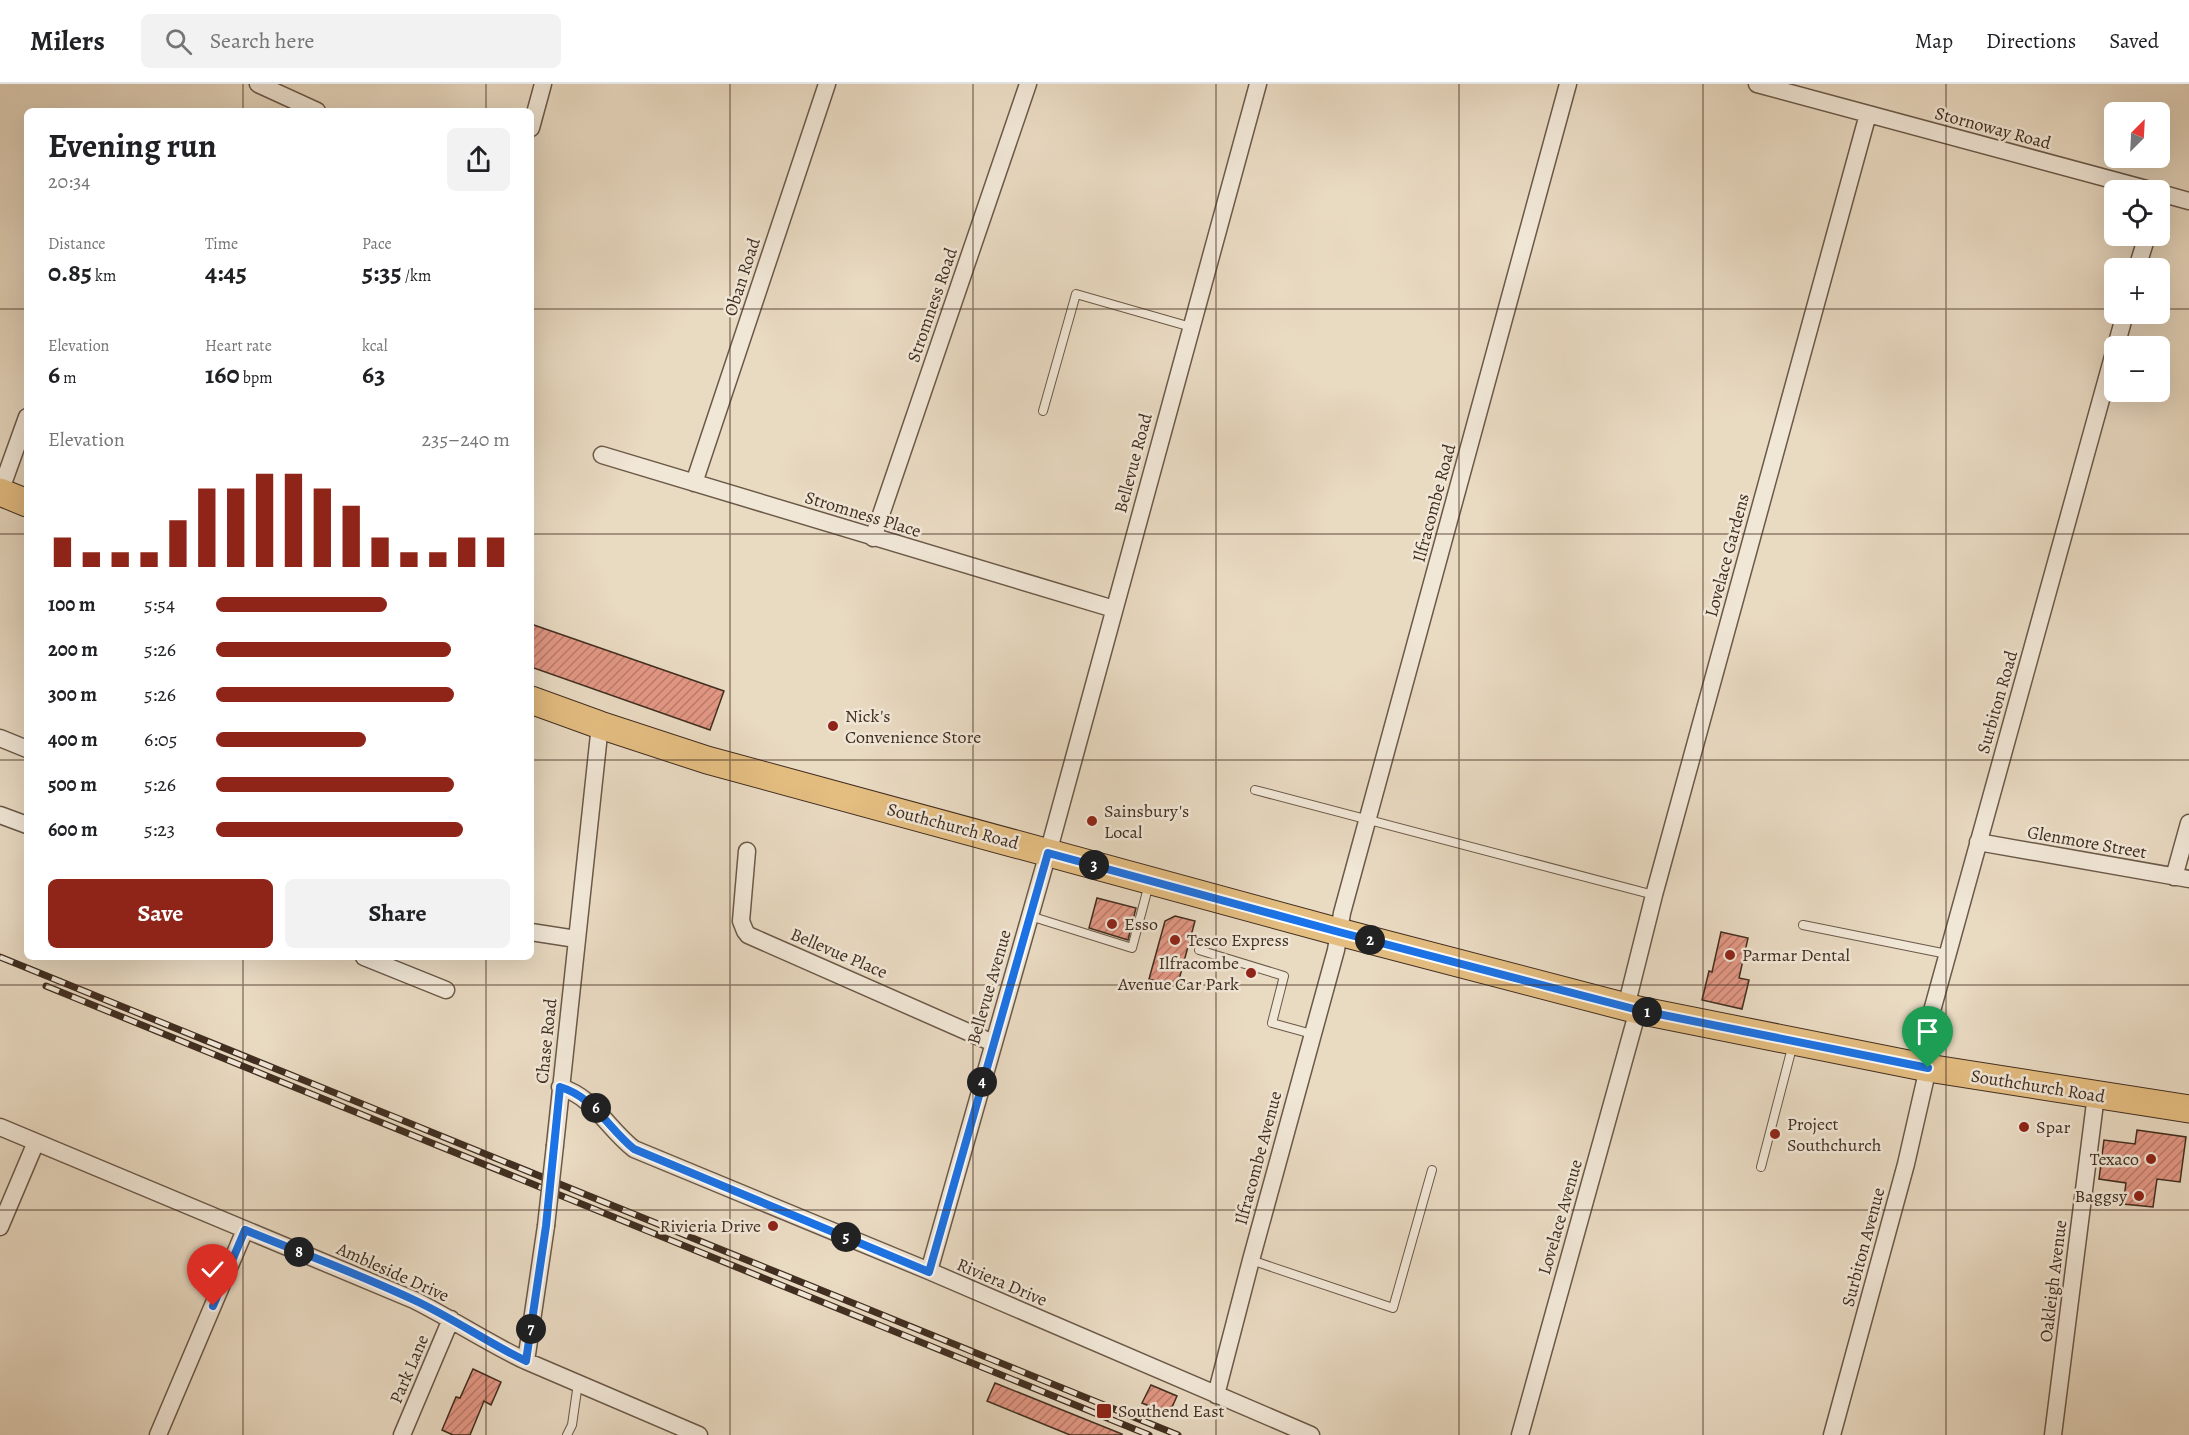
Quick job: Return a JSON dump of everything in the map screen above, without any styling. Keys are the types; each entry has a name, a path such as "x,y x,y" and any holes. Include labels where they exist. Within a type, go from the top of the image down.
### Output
{"main road":[{"path":"0,492 24,502"},
{"name":"Southchurch Road","path":"534,700 600,725 707,760 1339,932 1632,1008 1923,1066 2189,1109"}],"street":[{"path":"258,84 310,108"},
{"path":"534,117 543,84"},
{"name":"Oban Road","path":"694,483 827,84"},
{"name":"Stromness Road","path":"873,538 1028,84"},
{"name":"Bellevue Road","path":"1048,853 1258,84"},
{"name":"Ilfracombe Road","path":"1339,932 1342,913 1569,84"},
{"name":"Stornoway Road","path":"1757,84 2113,180"},
{"name":"Lovelace Gardens","path":"1632,1008 1654,895 1868,114"},
{"path":"2170,196 2189,201"},
{"name":"Surbiton Road","path":"1923,1066 1947,954 2104,388"},
{"path":"0,492 24,425"},
{"name":"Stromness Place","path":"602,455 1114,609"},
{"name":"Chase Road","path":"526,1361 546,1226 600,725"},
{"path":"1,743 24,748"},
{"path":"0,815 24,824"},
{"path":"2182,878 2189,823"},
{"name":"Glenmore Street","path":"1978,842 2182,878"},
{"name":"Bellevue Place","path":"747,850 741,921 748,935 993,1043"},
{"name":"Bellevue Avenue","path":"929,1272 1048,853"},
{"path":"534,932 576,939"},
{"name":"Ilfracombe Avenue","path":"1216,1395 1339,932"},
{"path":"371,960 446,990"},
{"name":"Lovelace Avenue","path":"1520,1435 1632,1008"},
{"name":"Surbiton Avenue","path":"1832,1435 1906,1164 1923,1066"},
{"name":"Riviera Drive","path":"560,1087 573,1090 585,1098 622,1140 634,1149 1311,1435"},
{"name":"Oakleigh Avenue","path":"2053,1435 2096,1095"},
{"name":"Ambleside Drive","path":"0,1127 414,1300 502,1350 699,1435"},
{"path":"0,1227 36,1142"},
{"path":"158,1435 245,1230"},
{"name":"Park Lane","path":"402,1435 451,1319"}],"lane":[{"path":"1043,411 1076,294 1191,327"},
{"path":"1255,790 1654,895"},
{"path":"1029,916 1132,948 1150,881"},
{"path":"1803,925 1947,954"},
{"path":"1199,950 1284,976 1272,1023 1312,1035"},
{"path":"1761,1167 1794,1041"},
{"path":"1251,1260 1393,1308 1432,1170"},
{"path":"567,1435 572,1425 578,1383"}],"building":[{"path":"534,625 724,691 710,730 534,668"},
{"name":"Esso","path":"1097,898 1136,908 1128,940 1089,928"},
{"name":"Tesco Express","path":"1175,916 1195,921 1177,987 1149,979 1165,921"},
{"name":"Parmar Dental","path":"1721,932 1748,938 1739,978 1749,980 1742,1009 1702,1000 1709,971 1712,972"},
{"name":"Texaco","path":"2137,1130 2186,1137 2180,1182 2157,1179 2153,1207 2123,1204 2126,1183 2099,1179 2104,1140 2135,1144"},
{"path":"473,1369 501,1382 491,1405 484,1401 470,1435 453,1435 442,1430 456,1397 460,1398"},
{"path":"995,1383 1122,1435 1070,1435 987,1401"},
{"path":"1151,1385 1177,1396 1169,1414 1142,1403"}],"railway":[{"path":"0,957 1178,1435"},
{"path":"46,986 1149,1435"}],"place":[{"name":"Nick's Convenience Store","path":"833,726"},
{"name":"Sainsbury's Local","path":"1092,821"},
{"name":"Esso","path":"1112,924"},
{"name":"Tesco Express","path":"1175,940"},
{"name":"Parmar Dental","path":"1730,955"},
{"name":"Ilfracombe Avenue Car Park","path":"1251,973"},
{"name":"Spar","path":"2024,1127"},
{"name":"Project Southchurch","path":"1775,1134"},
{"name":"Texaco","path":"2151,1159"},
{"name":"Baggsy","path":"2139,1196"},
{"name":"Rivieria Drive","path":"773,1226"},
{"name":"Southend East","path":"1104,1411"}],"route":[{"path":"213,1306 245,1230 414,1300 502,1350 526,1361 546,1226 560,1087 573,1090 585,1098 622,1140 634,1149 929,1272 1048,853 1638,1010 1928,1068"}]}
